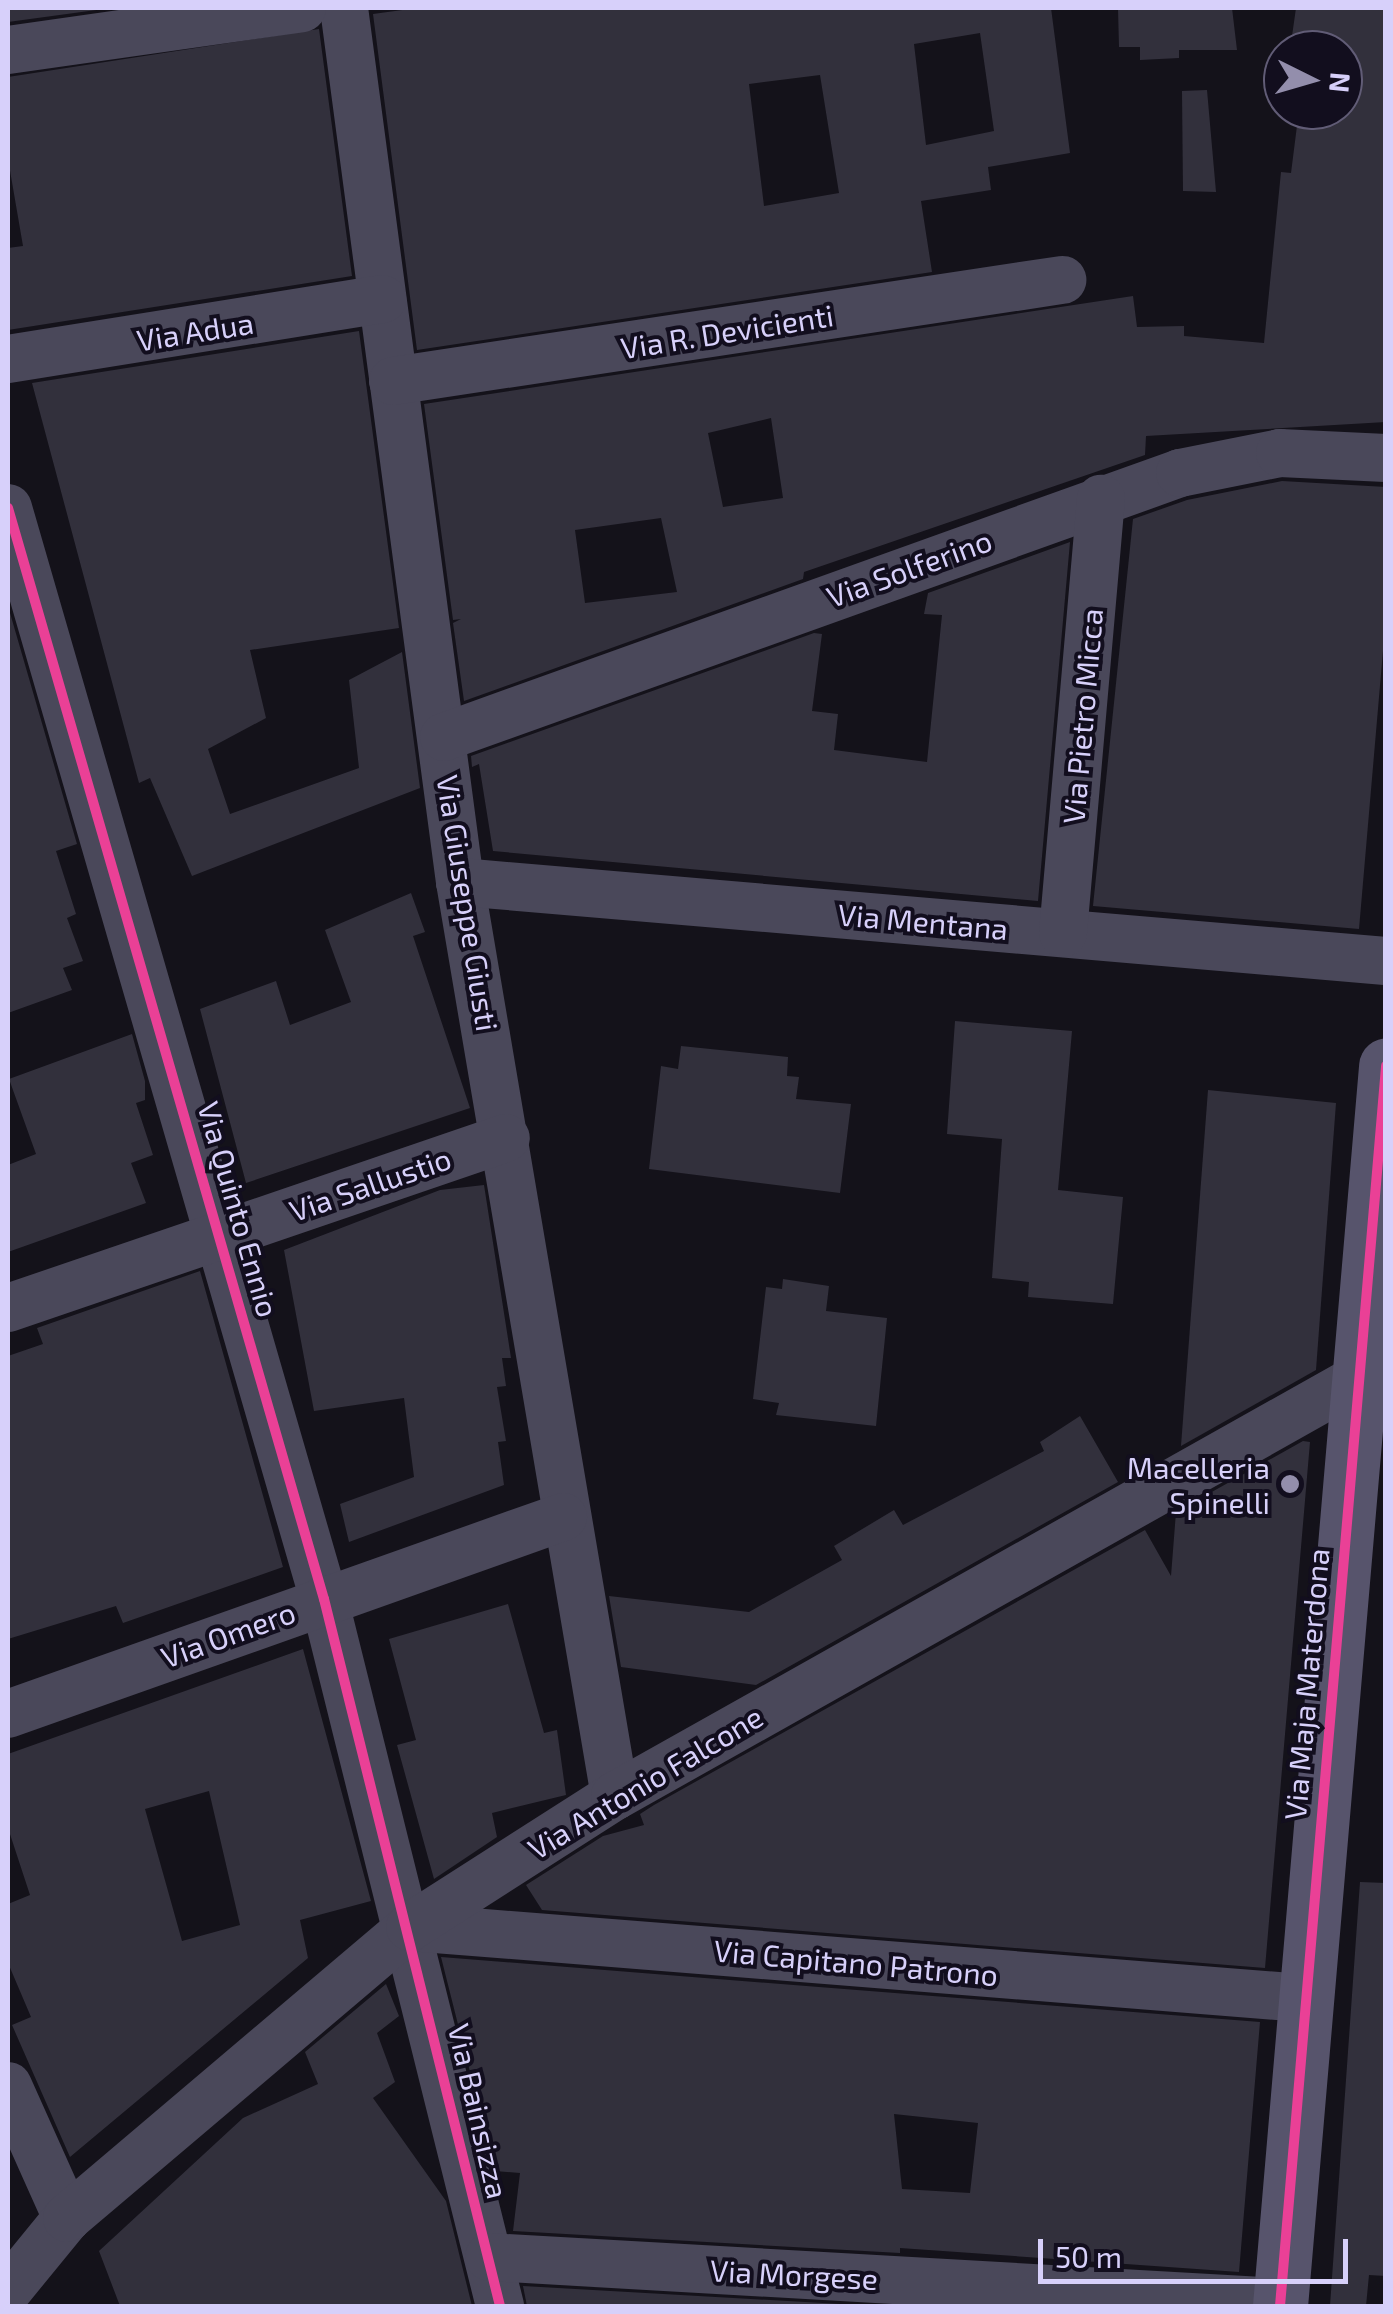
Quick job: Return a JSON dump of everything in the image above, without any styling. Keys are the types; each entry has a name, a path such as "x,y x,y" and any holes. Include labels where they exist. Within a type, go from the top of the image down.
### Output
{"main road":[{"name":"Via Maja Materdona","path":"1280,2304 1302,1998 1380,1178 1386,1066"}],"street":[{"path":"8,50 302,8"},
{"name":"Via Giuseppe Giusti","path":"344,8 444,738 460,882 506,1138 563,1517 615,1796"},
{"name":"Via R. Devicienti","path":"393,382 1062,280"},
{"name":"Via Adua","path":"8,359 382,299"},
{"name":"Via Solferino","path":"444,738 1180,473 1280,453 1386,458"},
{"name":"Via Pietro Micca","path":"1062,933 1100,499"},
{"name":"Via Quinto Ennio","path":"8,508 16,569 221,1235 324,1599 410,1927"},
{"name":"Via Mentana","path":"460,882 1386,961"},
{"name":"Via Sallustio","path":"8,1308 506,1138"},
{"name":"Via Antonio Falcone","path":"8,2290 67,2218 410,1927 615,1796 1358,1378"},
{"name":"Via Omero","path":"8,1714 563,1517"},
{"name":"Via Capitano Patrono","path":"410,1927 1302,1998"},
{"name":"Via Bainsizza","path":"410,1927 500,2306"},
{"path":"8,2086 67,2218"},
{"name":"Via Morgese","path":"489,2257 1280,2304"}],"building":[{"path":"8,8 111,8 8,22"},
{"path":"417,8 1051,8 1070,153 988,167 991,190 921,201 932,272 417,350 373,14","holes":["980,33 994,131 926,145 914,44","820,75 839,193 764,206 749,84"]},
{"path":"1118,8 1232,8 1237,50 1179,50 1179,58 1140,60 1140,47 1119,47"},
{"path":"1296,8 1386,8 1386,422 1146,436 1145,455 804,572 803,579 464,701 453,623 461,619 453,620 424,404 1133,296 1137,327 1184,326 1184,336 1264,343 1281,172 1291,173 1296,130 1363,130 1363,30 1293,30","holes":["771,418 783,498 723,507 708,433","661,518 677,592 585,603 575,530"]},
{"path":"319,29 352,276 8,330 8,248 23,246 8,159 8,77"},
{"path":"1207,90 1216,192 1183,191 1182,91"},
{"path":"359,331 399,628 250,650 266,718 208,749 230,814 359,768 349,680 402,652 420,788 192,876 150,778 139,783 32,383"},
{"path":"1282,481 1386,487 1386,616 1359,929 1093,906 1133,519 1187,500"},
{"path":"1070,542 1038,901 493,851 479,764 472,767 471,756 814,633 822,634 812,711 838,714 834,750 927,762 942,615 924,614 928,593"},
{"path":"8,606 77,844 56,851 76,914 67,918 83,961 63,968 72,990 8,1013"},
{"path":"411,893 425,932 413,936 470,1108 246,1183 200,1009 276,981 290,1025 351,1002 325,930"},
{"path":"955,1021 1072,1031 1058,1190 1123,1197 1113,1304 1028,1297 1029,1282 992,1278 1002,1139 947,1134"},
{"path":"132,1034 145,1081 145,1100 136,1103 153,1155 131,1163 146,1203 8,1252 8,1165 36,1154 9,1079"},
{"path":"681,1046 788,1057 787,1076 799,1077 796,1099 851,1104 840,1193 649,1169 661,1066 678,1069"},
{"path":"1208,1090 1336,1103 1316,1370 1181,1446"},
{"path":"484,1185 511,1358 502,1358 506,1386 497,1387 506,1441 498,1442 504,1485 349,1542 340,1504 414,1477 404,1398 314,1411 284,1250 440,1190"},
{"path":"200,1271 283,1567 123,1623 116,1606 8,1639 8,1356 43,1344 37,1328"},
{"path":"783,1279 829,1286 826,1311 887,1318 876,1426 776,1415 779,1403 753,1399 766,1287 782,1289"},
{"path":"1080,1416 1118,1482 756,1685 621,1667 609,1596 749,1612 842,1560 834,1546 894,1510 903,1525 1044,1451 1040,1442"},
{"path":"1303,1441 1310,1442 1265,1968 542,1910 526,1885 603,1836 644,1825 640,1814 654,1805 1145,1530 1171,1576 1176,1512"},
{"path":"508,1604 544,1733 557,1730 566,1795 492,1813 497,1837 434,1879 397,1745 416,1740 389,1639"},
{"path":"303,1649 371,1901 300,1920 308,1958 70,2157 12,2025 31,2017 8,1963 8,1904 30,1895 8,1828 8,1754","holes":["209,1791 240,1925 182,1941 145,1809"]},
{"path":"1360,1882 1386,1883 1386,2276 1369,2275 1366,2306 1330,2306"},
{"path":"441,1957 1260,2022 1239,2272 900,2248 900,2253 513,2231 520,2173 495,2171","holes":["894,2114 978,2123 970,2193 902,2189"]},
{"path":"386,1984 399,2016 377,2033 395,2082 373,2098 446,2201 472,2306 120,2306 99,2251 243,2118 318,2084 305,2052"},
{"path":"523,2286 875,2306 527,2306"}],"cycle path":[{"path":"8,508 324,1599 500,2306"},
{"path":"1280,2306 1386,1066"}],"place":[{"name":"Macelleria Spinelli","path":"1290,1484"}]}
